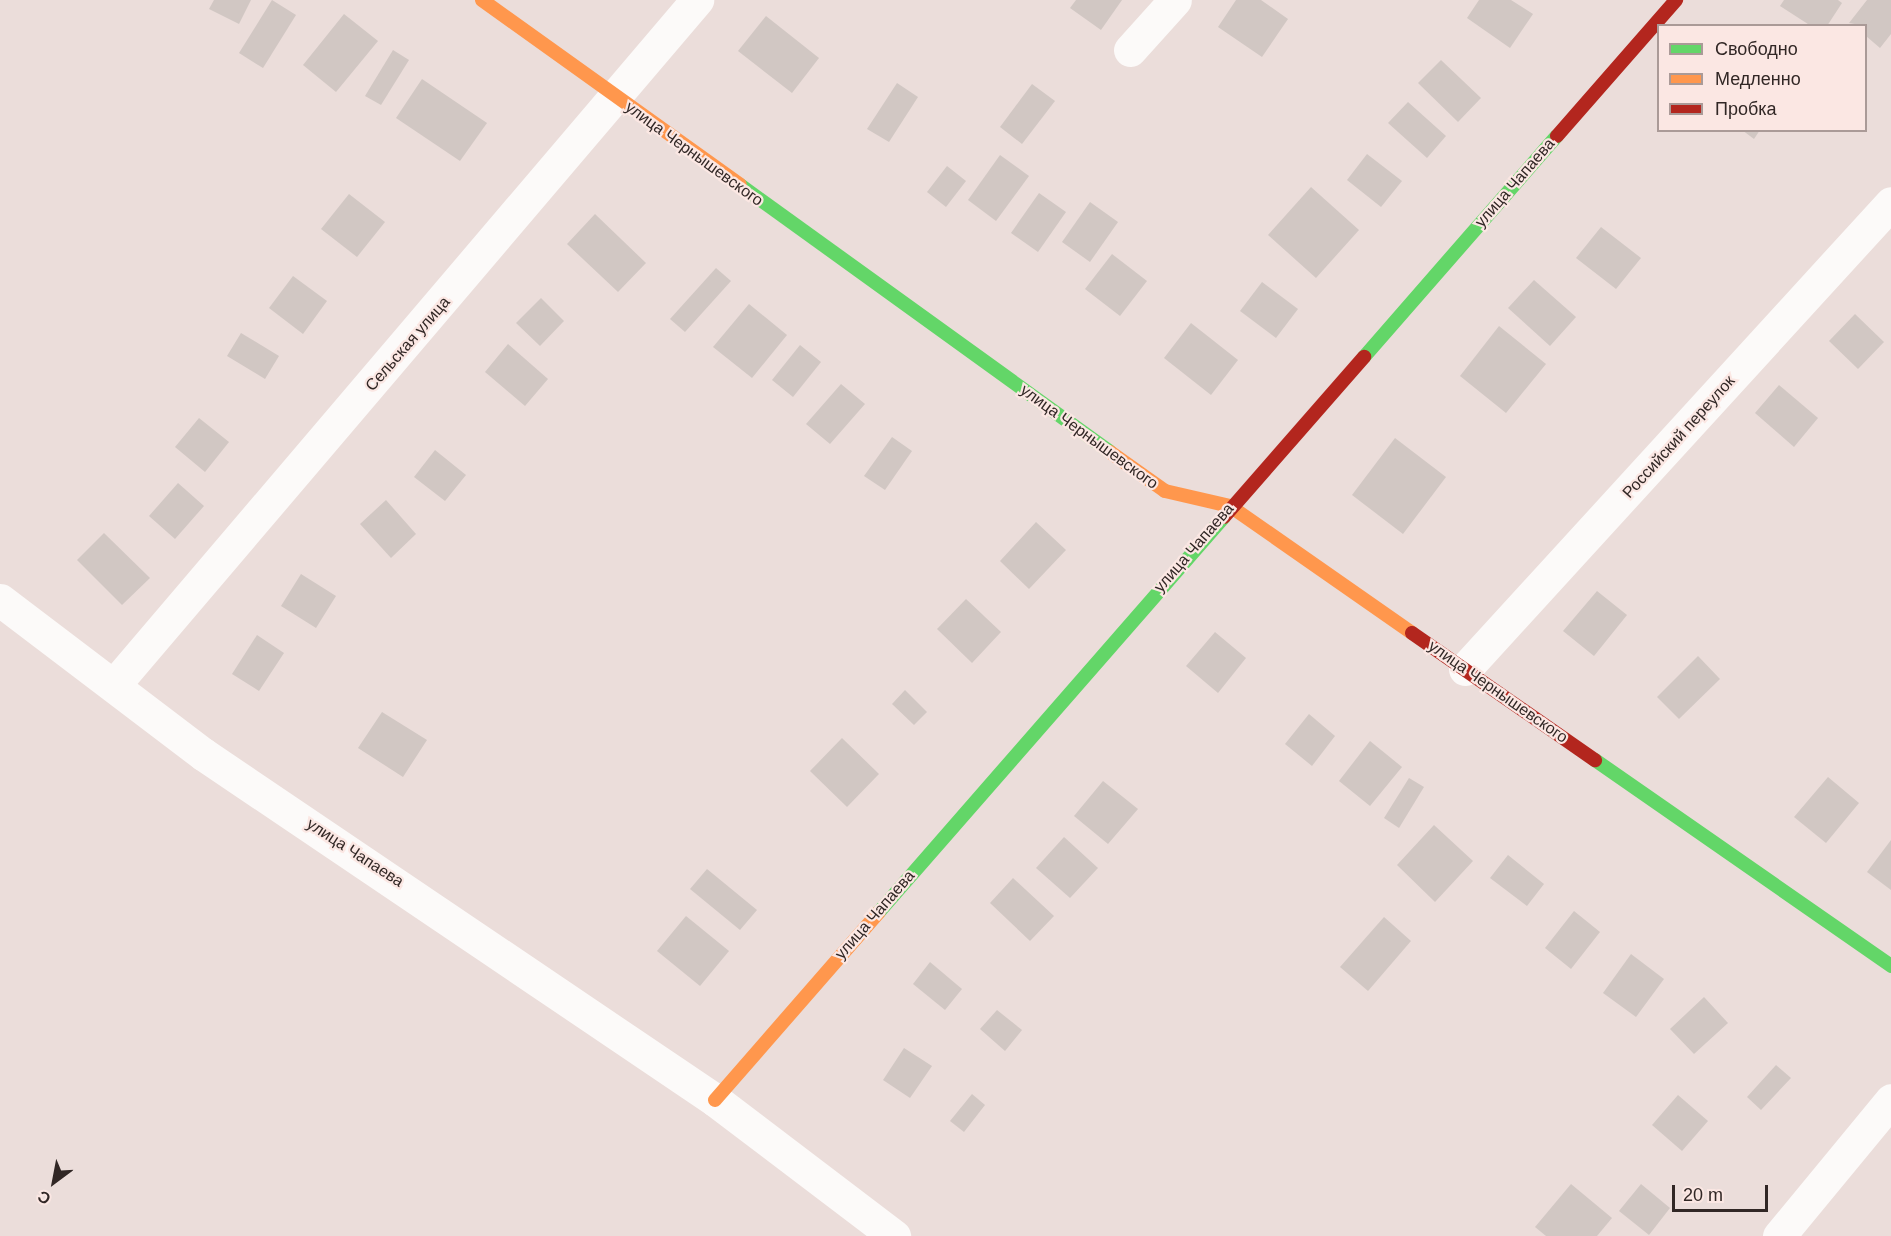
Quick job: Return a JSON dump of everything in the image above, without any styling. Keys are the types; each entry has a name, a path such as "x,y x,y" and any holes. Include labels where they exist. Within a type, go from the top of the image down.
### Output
{"street":[{"name":"улица Чернышевского","path":"482,0 1164,491 1230,506 1891,966"},
{"name":"Сельская улица","path":"114,685 616,98 697,0"},
{"path":"1130,50 1175,0"},
{"name":"улица Чапаева","path":"715,1100 1230,506 1676,0"},
{"name":"Российский переулок","path":"1466,669 1891,203"},
{"name":"улица Чапаева","path":"0,600 203,754 715,1100 894,1236"},
{"path":"1779,1236 1891,1100"}],"building":[{"path":"214,0 251,0 239,24 209,9"},
{"path":"272,0 296,15 263,68 239,53"},
{"path":"1076,0 1122,0 1101,30 1070,8"},
{"path":"1236,0 1261,0 1288,19 1262,57 1218,27"},
{"path":"1479,0 1511,0 1533,14 1510,48 1467,18"},
{"path":"1784,0 1838,0 1842,3 1828,24 1808,24 1780,6"},
{"path":"1867,0 1891,0 1891,34 1880,48 1867,37 1867,24 1849,23"},
{"path":"344,14 378,41 336,92 303,65"},
{"path":"766,16 819,58 792,93 738,51"},
{"path":"393,50 409,60 381,105 365,96"},
{"path":"1441,60 1481,98 1458,122 1418,83"},
{"path":"422,79 487,123 460,161 396,118"},
{"path":"897,83 918,97 889,142 867,129"},
{"path":"1032,84 1055,101 1022,144 1000,127"},
{"path":"1408,102 1446,136 1427,158 1388,123"},
{"path":"1745,132 1759,132 1754,139"},
{"path":"1367,154 1402,181 1381,207 1347,180"},
{"path":"1000,155 1029,176 996,221 968,200"},
{"path":"947,166 966,181 946,207 927,192"},
{"path":"1311,187 1359,230 1316,278 1268,235"},
{"path":"1039,193 1066,212 1038,252 1011,233"},
{"path":"349,194 385,222 357,257 321,229"},
{"path":"1090,202 1118,222 1090,262 1062,242"},
{"path":"595,214 646,263 618,292 567,244"},
{"path":"1601,227 1641,258 1616,289 1576,258"},
{"path":"1112,254 1147,281 1120,316 1085,289"},
{"path":"716,268 731,281 685,332 670,319"},
{"path":"293,276 327,301 303,334 269,308"},
{"path":"1534,280 1576,317 1550,346 1508,308"},
{"path":"1262,282 1298,309 1276,338 1240,311"},
{"path":"541,298 564,321 540,346 516,323"},
{"path":"749,304 787,335 752,378 713,347"},
{"path":"1855,314 1884,342 1858,369 1829,341"},
{"path":"1191,323 1238,360 1211,395 1164,358"},
{"path":"1499,326 1546,364 1506,413 1460,376"},
{"path":"241,333 279,356 265,379 227,356"},
{"path":"508,344 548,379 525,406 485,372"},
{"path":"800,345 821,362 793,397 772,380"},
{"path":"841,384 865,404 830,444 806,424"},
{"path":"1779,385 1818,418 1794,447 1755,413"},
{"path":"199,418 229,442 205,472 175,447"},
{"path":"892,437 912,451 885,490 864,476"},
{"path":"1395,438 1446,477 1403,534 1352,495"},
{"path":"435,450 466,475 445,501 414,477"},
{"path":"178,483 204,506 175,539 149,516"},
{"path":"386,500 416,534 391,558 360,524"},
{"path":"1036,522 1066,550 1029,589 1000,561"},
{"path":"104,533 150,578 122,605 77,560"},
{"path":"301,574 336,596 316,628 281,606"},
{"path":"1597,591 1627,615 1594,656 1563,631"},
{"path":"966,599 1001,632 972,663 937,629"},
{"path":"1215,632 1246,658 1218,693 1186,666"},
{"path":"257,635 284,653 259,691 232,674"},
{"path":"1698,656 1720,679 1679,719 1657,697"},
{"path":"905,690 927,712 914,725 892,704"},
{"path":"382,712 427,740 403,777 358,748"},
{"path":"1309,714 1335,736 1312,766 1285,744"},
{"path":"842,738 879,774 847,807 810,771"},
{"path":"1370,741 1402,767 1370,806 1339,781"},
{"path":"1828,777 1859,803 1826,843 1794,817"},
{"path":"1409,778 1424,787 1399,828 1384,818"},
{"path":"1103,781 1138,809 1108,844 1074,816"},
{"path":"1434,825 1473,861 1435,902 1397,865"},
{"path":"1064,837 1098,868 1070,898 1036,868"},
{"path":"1891,840 1891,890 1867,872"},
{"path":"1508,855 1544,884 1527,906 1490,878"},
{"path":"707,869 757,910 740,930 690,889"},
{"path":"1013,878 1054,916 1030,941 990,903"},
{"path":"1574,911 1600,932 1571,969 1545,948"},
{"path":"686,916 729,951 700,986 657,951"},
{"path":"1384,917 1411,941 1368,991 1340,967"},
{"path":"1631,954 1664,979 1636,1017 1603,993"},
{"path":"930,962 962,989 945,1010 913,984"},
{"path":"1704,997 1728,1023 1694,1054 1670,1029"},
{"path":"997,1010 1022,1030 1005,1051 980,1029"},
{"path":"904,1048 932,1066 910,1098 883,1080"},
{"path":"1776,1065 1791,1078 1761,1110 1747,1097"},
{"path":"972,1094 985,1105 964,1132 950,1121"},
{"path":"1678,1095 1708,1121 1682,1151 1652,1125"},
{"path":"1571,1184 1612,1218 1597,1236 1546,1236 1535,1227"},
{"path":"1641,1184 1670,1208 1649,1235 1619,1211"}],"traffic: fast":[{"path":"1364,357 1557,136"},
{"path":"740,185 1110,452"},
{"path":"879,912 1224,517"},
{"path":"1595,760 1891,966"}],"traffic: slow":[{"path":"482,0 740,185"},
{"path":"1110,452 1165,491 1230,506 1412,633"},
{"path":"715,1100 879,912"}],"traffic: jam":[{"path":"1557,136 1676,0"},
{"path":"1224,517 1364,357"},
{"path":"1412,633 1595,760"}]}
